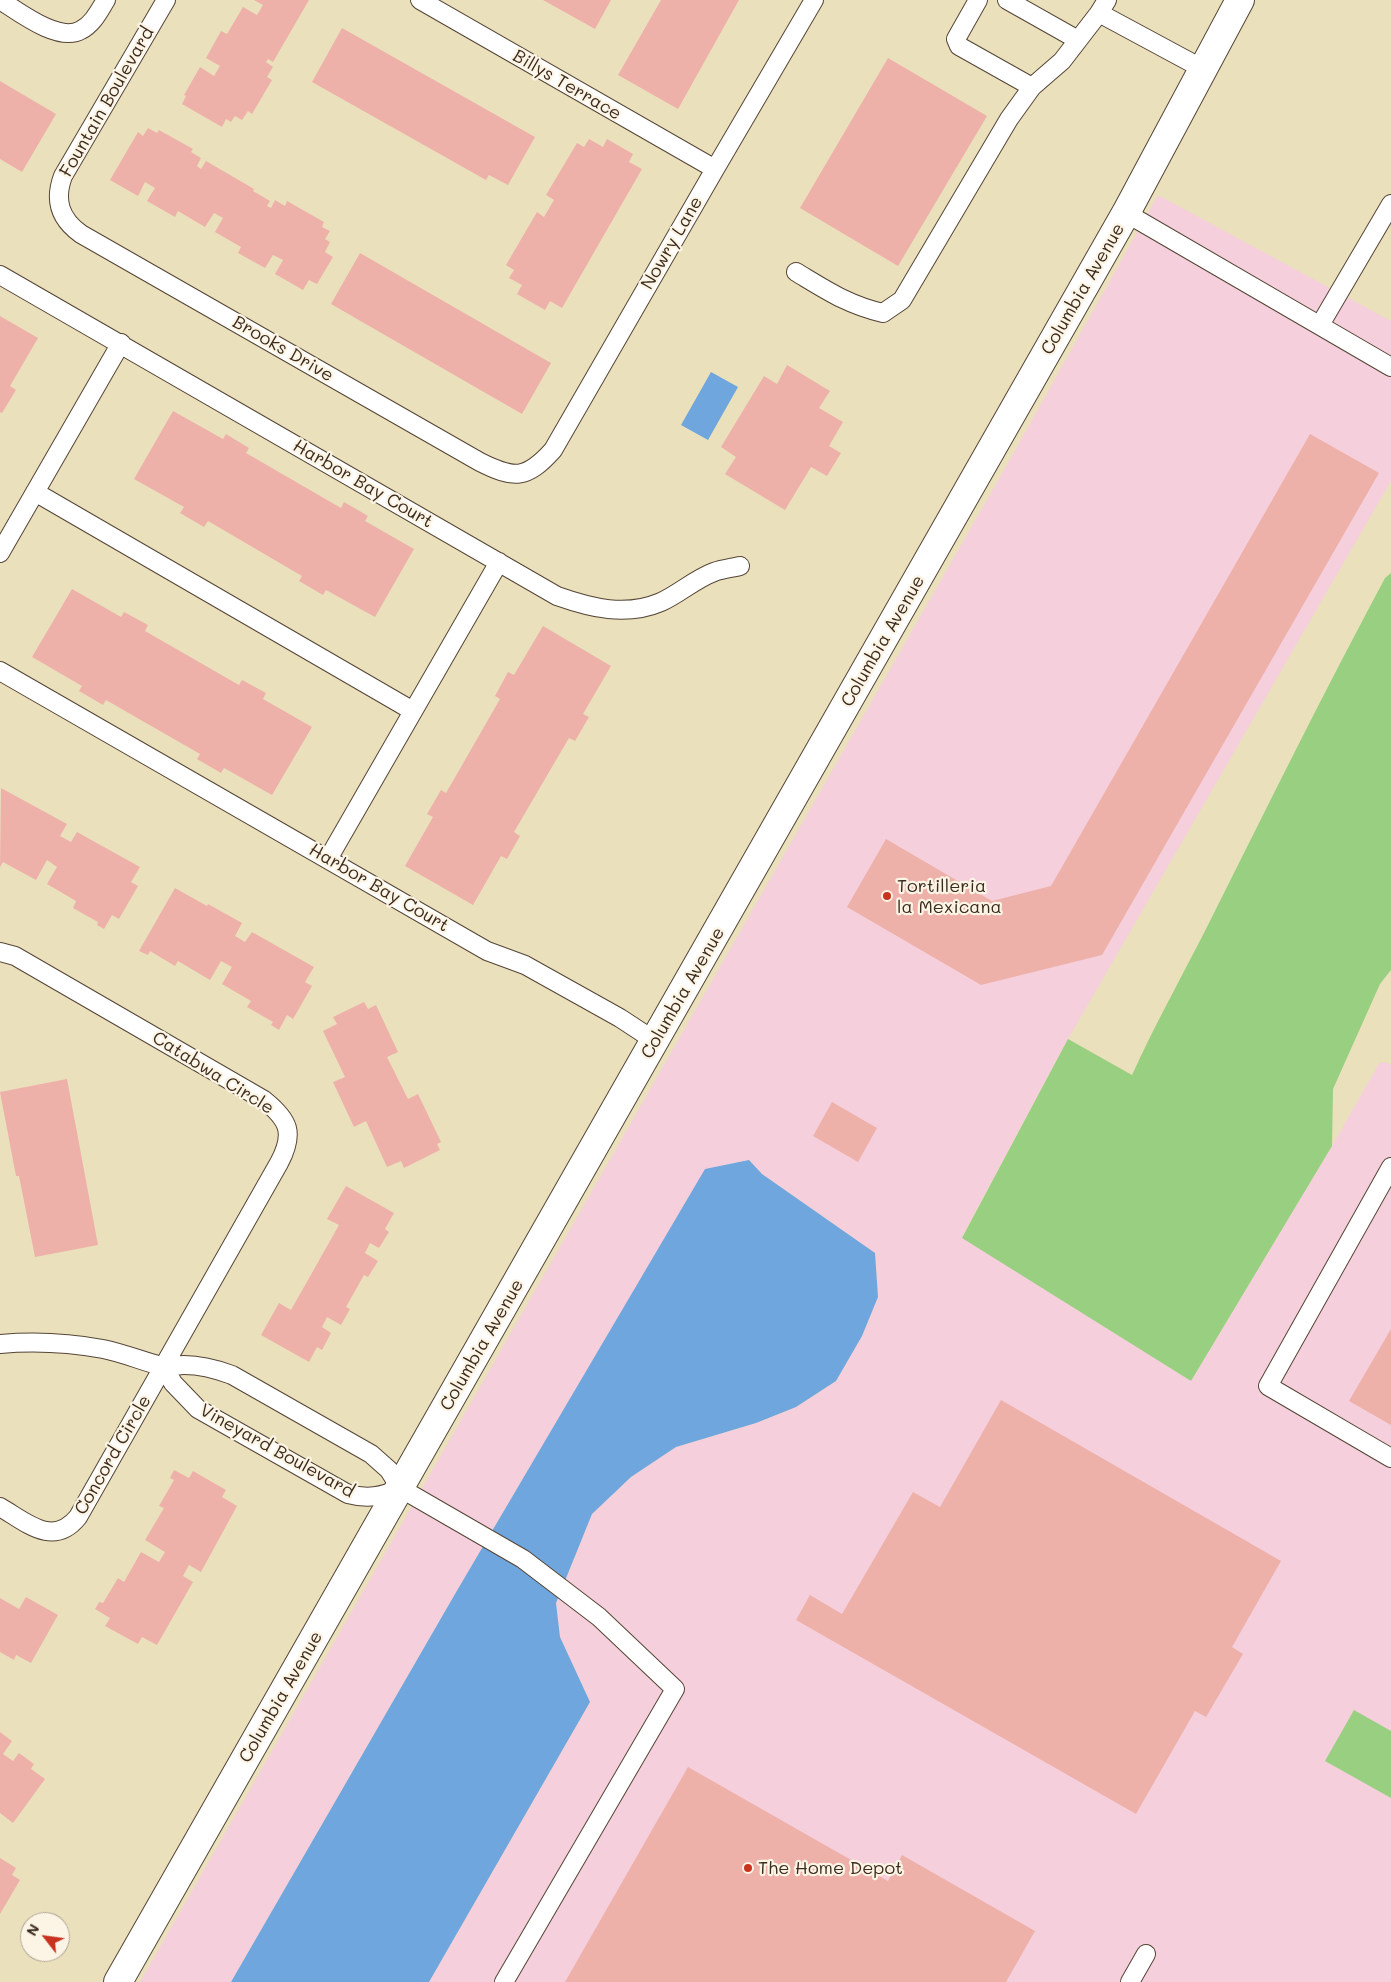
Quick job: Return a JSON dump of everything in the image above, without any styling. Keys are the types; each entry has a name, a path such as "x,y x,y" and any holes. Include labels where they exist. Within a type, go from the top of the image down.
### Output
{"street":[{"name":"Columbia Avenue","path":"118,1982 1126,213 1240,0"}],"lane":[{"path":"0,0 46,28 72,33 81,31 90,23 102,6"},
{"name":"Fountain Boulevard","path":"59,208 60,186 63,176 166,0"},
{"name":"Billys Terrace","path":"420,0 714,169"},
{"name":"Nowry Lane","path":"519,475 531,471 553,450 714,169 814,0"},
{"path":"978,0 956,39 959,46 1032,87"},
{"path":"1007,0 1078,40"},
{"path":"796,272 846,302 884,312 894,307 909,290 1009,119 1032,87 1062,61 1103,7 1203,69"},
{"path":"1320,325 1391,204"},
{"name":"Brooks Drive","path":"59,208 64,218 81,234 480,462 494,469 519,475"},
{"path":"1126,213 1391,366"},
{"name":"Harbor Bay Court","path":"0,275 121,343 557,596 591,607 617,611 649,606 663,601 715,571 740,566"},
{"path":"0,553 121,343"},
{"path":"35,492 413,711"},
{"path":"328,859 498,562"},
{"name":"Harbor Bay Court","path":"0,671 487,951 525,964 620,1018 655,1041"},
{"name":"Catabwa Circle","path":"0,952 15,956 264,1100 283,1116 288,1140 285,1152 164,1367"},
{"path":"1391,1167 1268,1386 1391,1458"},
{"path":"0,1344 38,1343 102,1349 164,1367 199,1365 232,1375 371,1454 389,1470 400,1488 523,1559 599,1617 674,1689 504,1982"},
{"name":"Vineyard Boulevard","path":"164,1367 173,1383 198,1409 348,1494 362,1498 377,1497 400,1488"},
{"name":"Concord Circle","path":"0,1507 33,1526 48,1532 59,1532 70,1527 78,1517 164,1367"},
{"path":"1130,1982 1146,1954"}],"shaded area":[{"path":"1158,195 1391,321 1391,481 1068,1039 962,1237 1191,1381 1332,1146 1380,1062 1391,1064 1391,1982 429,1982 590,1702 560,1637 556,1603 592,1514 631,1477 676,1447 756,1423 796,1407 836,1381 862,1336 878,1297 875,1253 762,1174 749,1160 705,1170 455,1594 231,1982 140,1982 1013,454"}],"green space":[{"path":"1391,573 1391,970 1380,984 1333,1089 1332,1146 1191,1381 962,1238 1068,1039 1132,1075 1341,662 1385,578"},
{"path":"1354,1710 1391,1731 1391,1798 1325,1761"}],"water":[{"path":"711,372 738,387 708,440 681,425"},
{"path":"749,1160 762,1174 875,1253 878,1297 862,1336 836,1381 796,1407 756,1423 676,1447 631,1477 592,1514 556,1603 560,1637 590,1702 429,1982 231,1982 455,1594 705,1169"}],"building":[{"path":"254,0 309,0 273,62 268,59 266,62 273,67 267,77 272,80 252,114 248,111 242,120 235,116 231,122 226,119 222,127 182,104 186,96 184,95 200,67 214,76 220,66 206,58 221,31 227,34 243,7 257,15 263,5"},
{"path":"543,0 611,0 595,29"},
{"path":"661,0 739,0 678,109 618,75"},
{"path":"342,28 535,137 508,185 489,175 486,180 312,82"},
{"path":"888,58 987,116 898,266 800,208"},
{"path":"0,81 56,114 22,172 0,159"},
{"path":"148,128 157,133 159,130 193,149 191,152 201,158 197,166 201,169 206,161 254,189 253,191 270,201 267,206 271,208 275,200 285,206 287,201 324,222 322,227 330,231 325,239 330,242 325,252 333,257 317,284 309,280 303,290 275,274 283,260 273,255 265,268 238,253 241,247 215,232 223,218 214,213 205,227 178,211 175,217 147,201 155,188 145,182 138,196 110,180 138,132 143,136"},
{"path":"589,139 603,147 607,139 633,154 629,162 642,169 562,308 550,301 545,310 517,294 522,285 509,278 514,270 506,265 537,212 544,217 554,200 546,195 577,143 584,147"},
{"path":"360,253 551,363 522,414 331,304"},
{"path":"0,316 38,338 10,386 16,390 2,413 0,412"},
{"path":"787,365 830,391 819,408 843,422 829,446 841,453 827,476 811,467 785,510 725,474 736,457 721,447 764,376 777,384"},
{"path":"173,411 223,439 226,434 249,448 246,453 341,508 344,502 368,516 365,521 414,549 375,617 326,590 323,595 299,581 302,576 208,521 204,527 180,513 184,507 134,479"},
{"path":"1310,434 1379,473 1102,955 981,985 847,907 886,839 992,901 1051,886"},
{"path":"72,589 121,617 124,612 148,625 145,631 239,685 242,680 266,693 263,699 312,727 272,795 224,768 221,773 197,759 200,754 106,700 103,705 79,691 82,686 32,657"},
{"path":"543,626 611,666 583,714 589,717 575,741 569,738 514,832 520,836 507,859 501,856 473,905 405,866 433,817 427,814 441,790 446,793 500,699 495,696 508,672 514,675"},
{"path":"1,788 67,824 60,836 71,842 77,832 140,867 131,882 138,886 119,919 112,915 104,929 97,925 98,922 73,908 76,901 47,884 57,867 47,860 36,880 3,862 0,867"},
{"path":"175,888 242,923 235,936 245,942 252,932 314,967 305,982 312,986 293,1019 287,1015 279,1030 271,1025 273,1022 247,1007 251,1001 222,984 232,967 221,961 210,980 178,961 175,966 150,951 148,955 139,951"},
{"path":"364,1002 368,1009 376,1005 398,1052 387,1057 408,1099 418,1094 441,1142 437,1144 440,1150 404,1168 401,1161 387,1167 366,1121 354,1127 333,1082 345,1077 323,1031 337,1024 333,1017"},
{"path":"67,1079 98,1245 35,1257 19,1176 16,1176 0,1092"},
{"path":"832,1102 877,1128 858,1162 813,1136"},
{"path":"346,1186 394,1213 385,1229 389,1232 379,1248 370,1243 365,1253 378,1261 368,1277 364,1275 346,1307 350,1309 341,1325 327,1317 322,1327 331,1333 322,1350 317,1347 309,1362 261,1335 279,1303 291,1310 339,1225 327,1219"},
{"path":"1391,1329 1391,1425 1349,1401"},
{"path":"1001,1400 1281,1561 1232,1647 1243,1654 1206,1717 1195,1711 1136,1814 796,1620 810,1595 842,1614 913,1492 940,1507"},
{"path":"174,1470 189,1478 193,1471 226,1490 222,1497 237,1506 201,1572 189,1565 183,1576 193,1582 157,1645 142,1637 138,1644 105,1626 110,1618 95,1609 99,1602 103,1603 118,1578 124,1582 141,1552 159,1562 165,1552 145,1540 164,1508 159,1506 174,1480 170,1478"},
{"path":"26,1597 58,1615 31,1663 16,1655 14,1660 0,1652 0,1598 19,1609"},
{"path":"0,1732 12,1741 3,1754 13,1761 19,1753 34,1764 31,1769 45,1779 13,1823 0,1813"},
{"name":"The Home Depot","path":"688,1767 888,1881 902,1855 1035,1931 1006,1982 565,1982"},
{"path":"0,1858 16,1868 12,1875 20,1880 0,1914"}],"place":[{"name":"Tortilleria la Mexicana","path":"887,896"},
{"name":"The Home Depot","path":"748,1868"}]}
